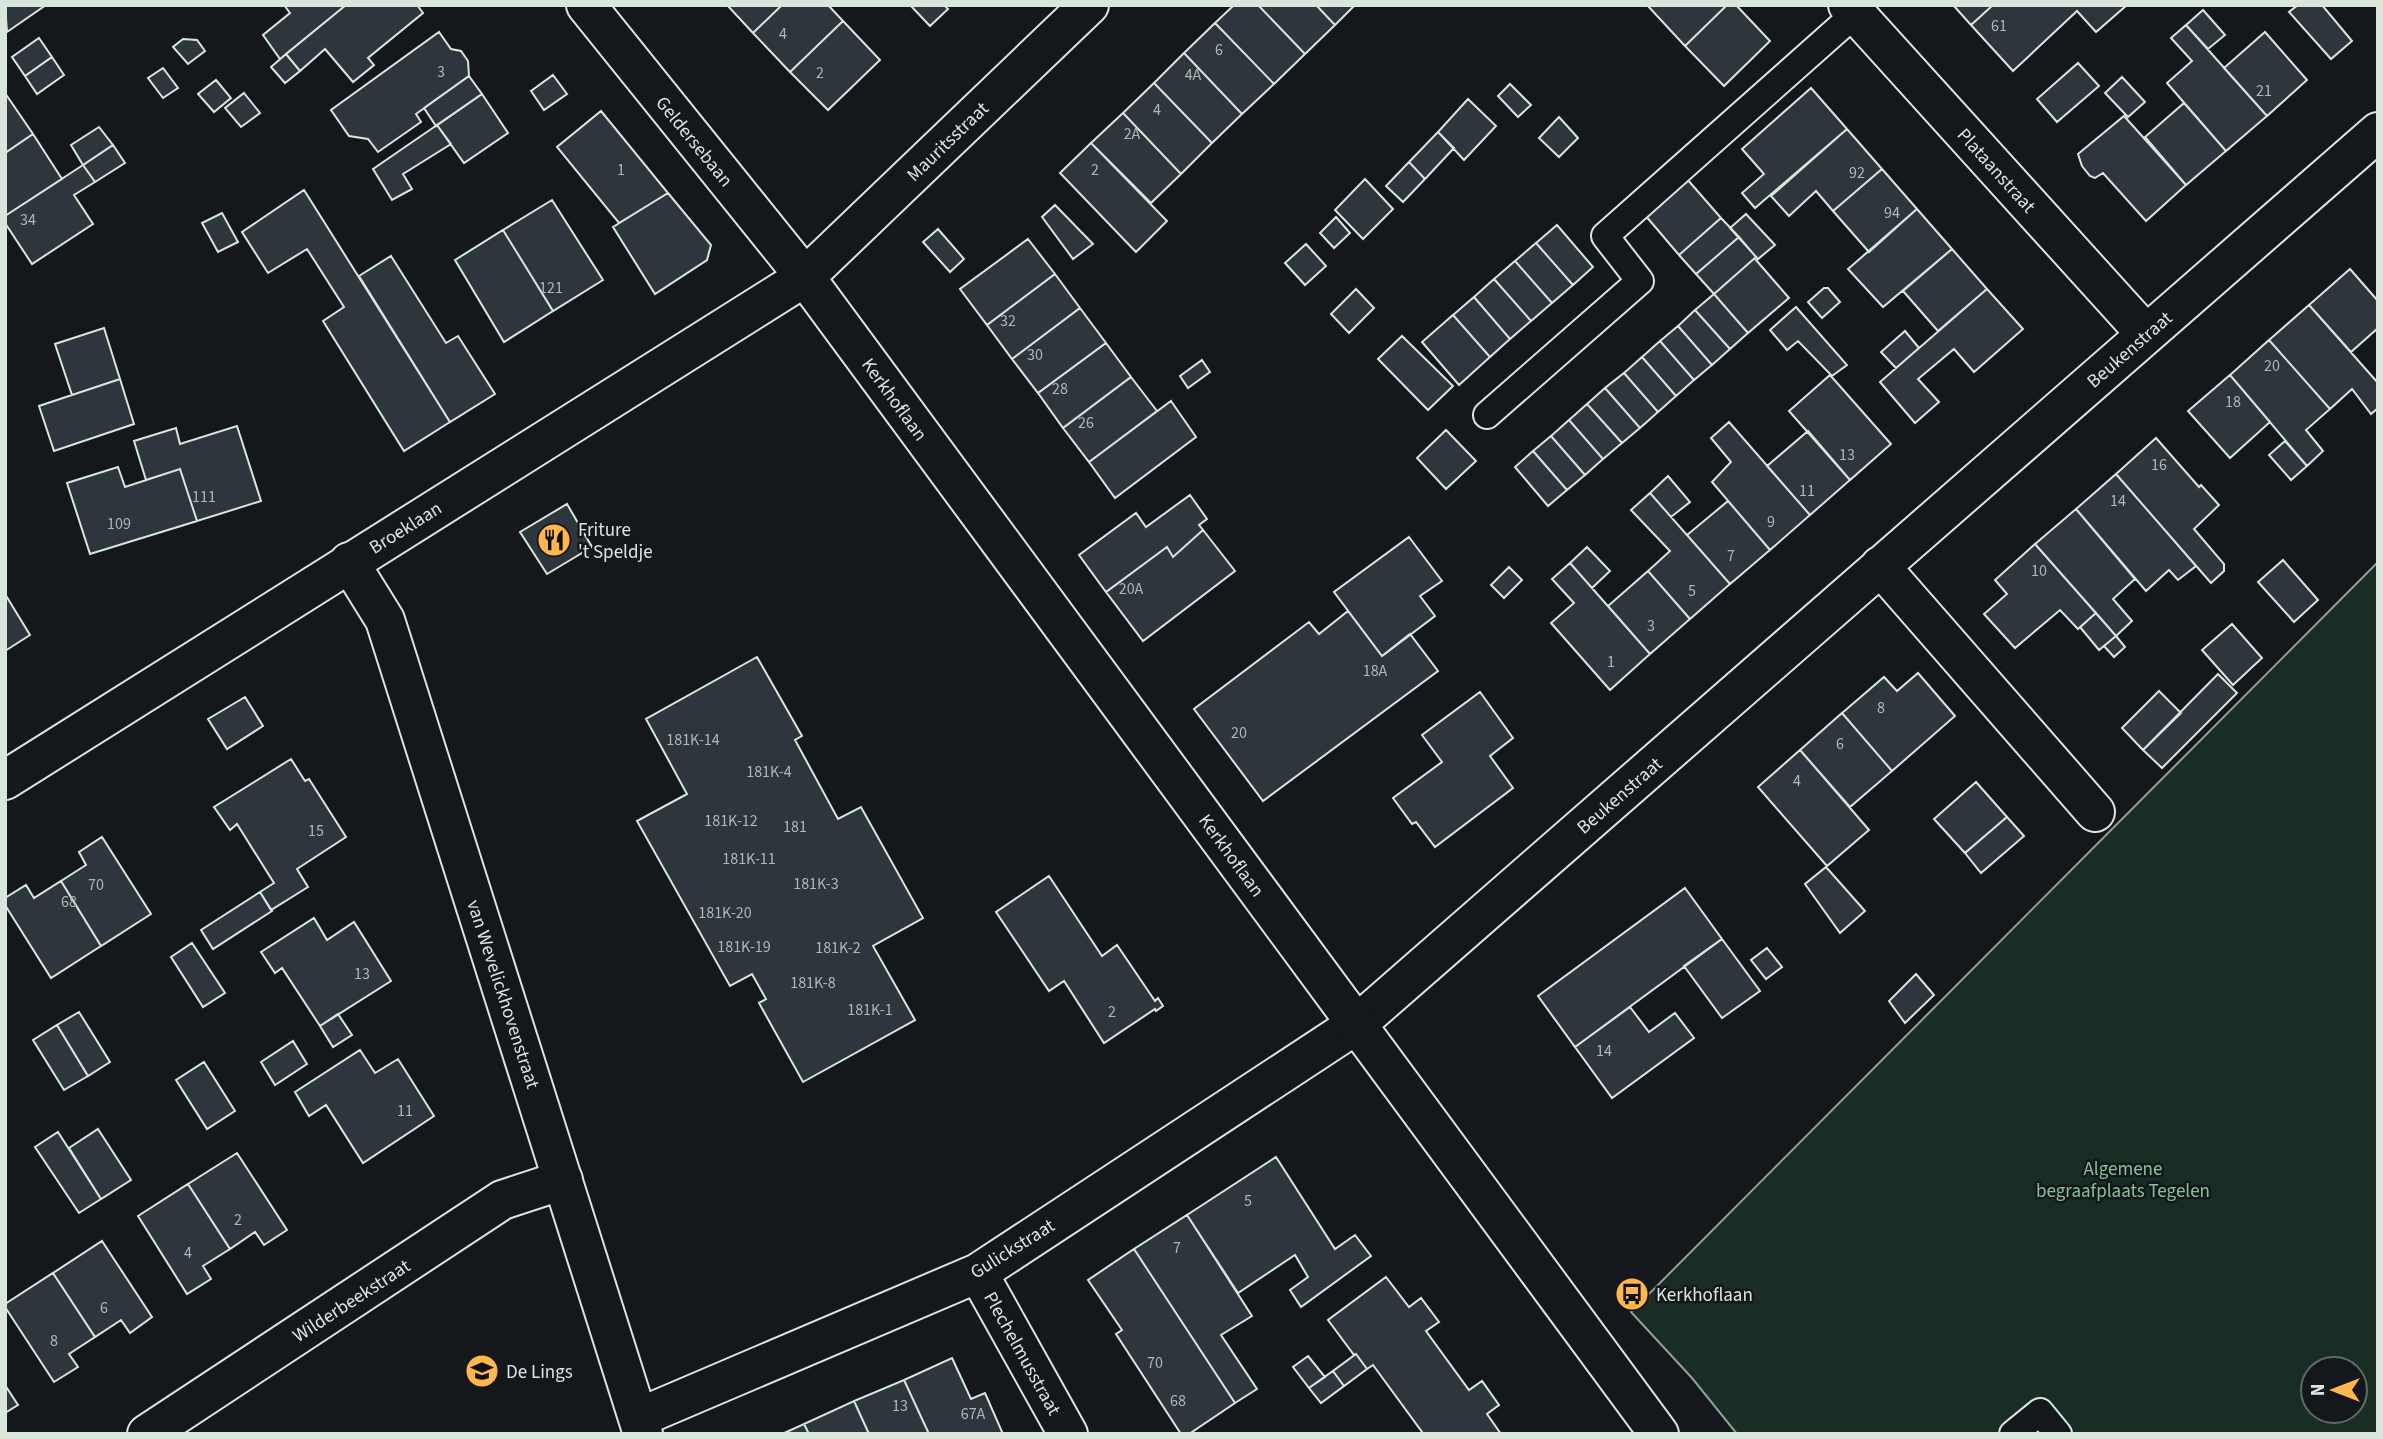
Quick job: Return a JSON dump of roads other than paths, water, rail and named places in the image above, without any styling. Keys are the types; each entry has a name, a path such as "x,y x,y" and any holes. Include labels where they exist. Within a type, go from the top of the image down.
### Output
{"street":[{"name":"Geldersebaan","path":"586,5 805,277"},
{"name":"Mauritsstraat","path":"805,277 1089,5"},
{"name":"Plataanstraat","path":"1852,9 2146,334"},
{"name":"Beukenstraat","path":"1357,1024 2378,132"},
{"name":"Broeklaan","path":"5,780 805,277"},
{"name":"Kerkhoflaan","path":"805,277 1658,1434"},
{"name":"van Wevelickhovenstraat","path":"349,562 385,620 641,1426"},
{"path":"1881,566 2095,812"},
{"name":"Gulickstraat","path":"641,1426 978,1273 1357,1024"},
{"name":"Wilderbeekstraat","path":"147,1434 502,1200 563,1180"},
{"name":"Plechelmusstraat","path":"978,1273 1068,1434"}],"lane":[{"path":"1487,415 1640,281 1605,236 1852,9"},
{"path":"2013,1434 2040,1412 2057,1434"}],"place":[{"name":"Friture 't Speldje","path":"554,540"},
{"name":"Kerkhoflaan","path":"1632,1294"},
{"name":"De Lings","path":"482,1371"}],"park label":[{"name":"Algemene begraafplaats Tegelen","path":"2123,1179"}]}
